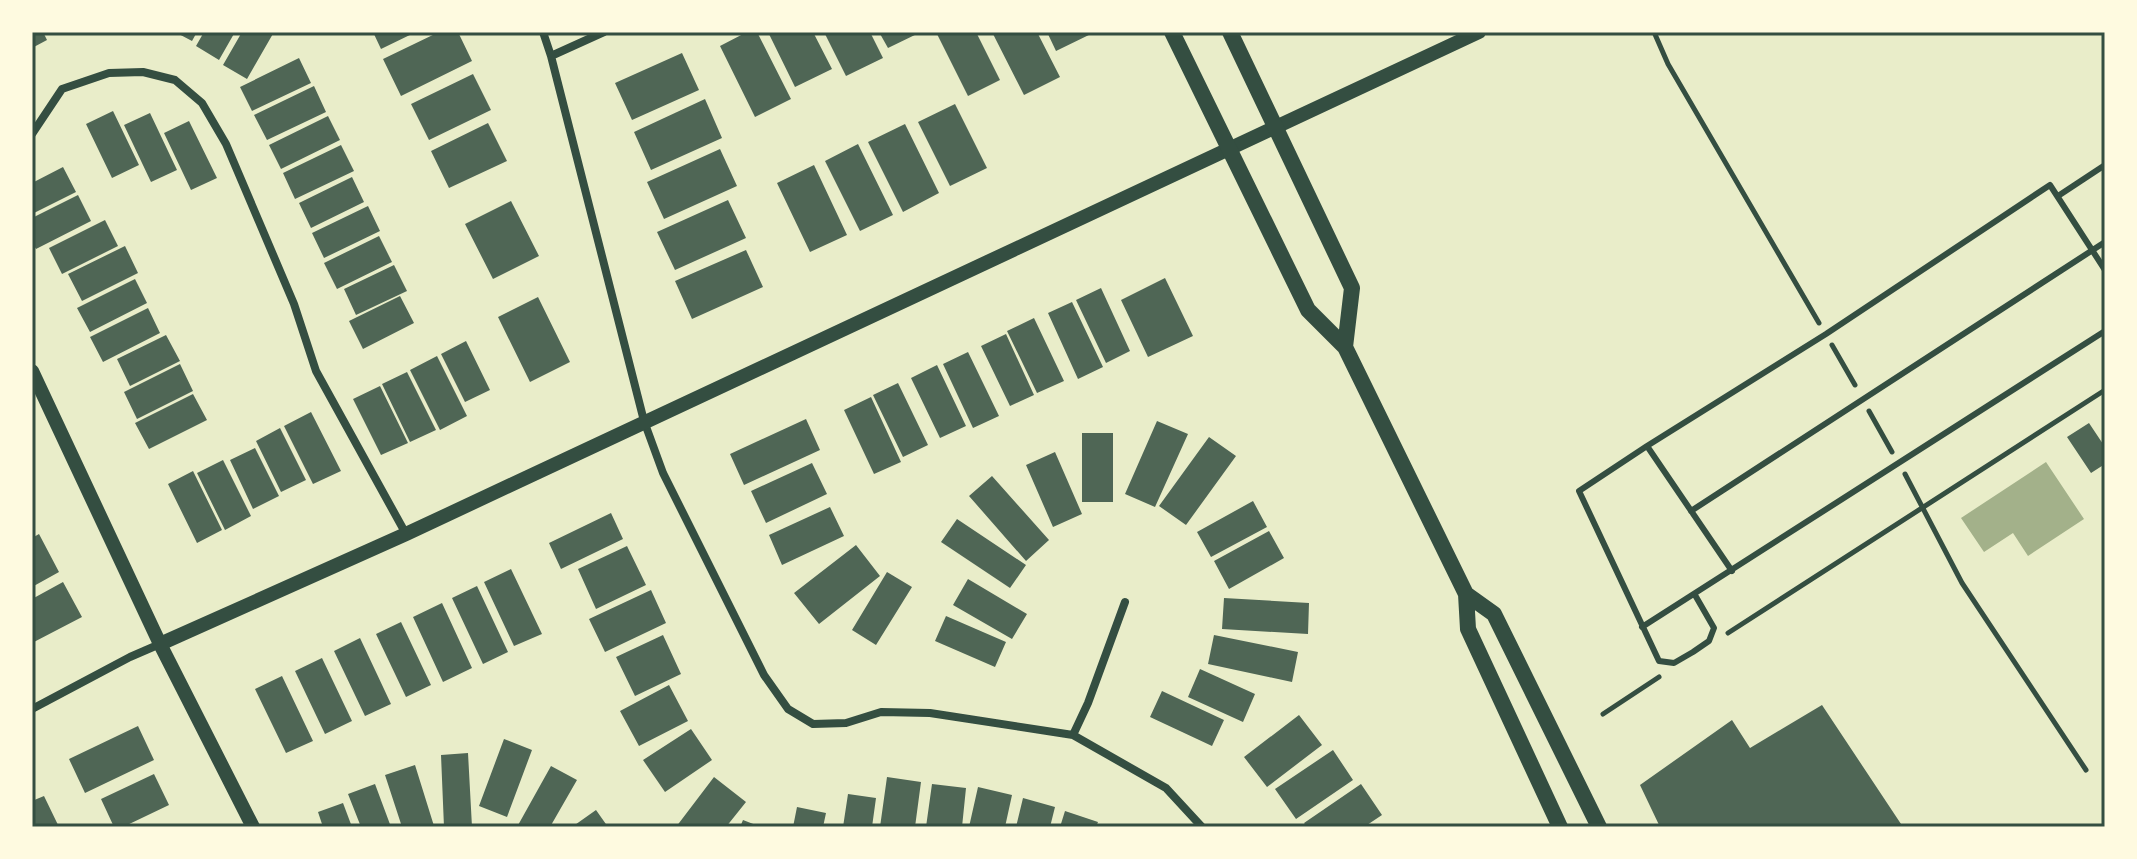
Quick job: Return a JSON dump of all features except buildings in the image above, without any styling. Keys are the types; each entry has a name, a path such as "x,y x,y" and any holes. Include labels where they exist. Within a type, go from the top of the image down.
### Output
{"main road":[{"path":"1172,32 1308,310 1345,347 1466,594 1468,629 1560,827"},
{"path":"1230,32 1352,288 1345,347"},
{"path":"1466,594 1494,614 1599,827"}],"street":[{"path":"543,32 644,421 663,473 764,675 788,709 813,724 846,723 881,712 930,713 1073,735 1166,788 1202,827"},
{"path":"551,56 604,32"},
{"path":"32,709 130,657 406,534 1479,32"},
{"path":"32,134 62,89 109,73 143,72 175,80 202,103 226,144 294,304 316,371 406,534"},
{"path":"32,371 160,644 253,827"},
{"path":"1073,735 1125,602"}],"lane":[{"path":"2058,196 2105,165"},
{"path":"1695,595 1714,628 1709,641 1674,663 1659,661 1579,491 1826,334 2050,185 2105,270"},
{"path":"1691,511 2105,242"},
{"path":"1642,627 2105,331"},
{"path":"1647,446 1732,571"}],"path":[{"path":"1723,636 2105,390"},
{"path":"1603,714 1669,671"}],"shaded area":[{"path":"2046,462 2084,519 2028,556 2013,533 1984,552 1961,518"}]}
